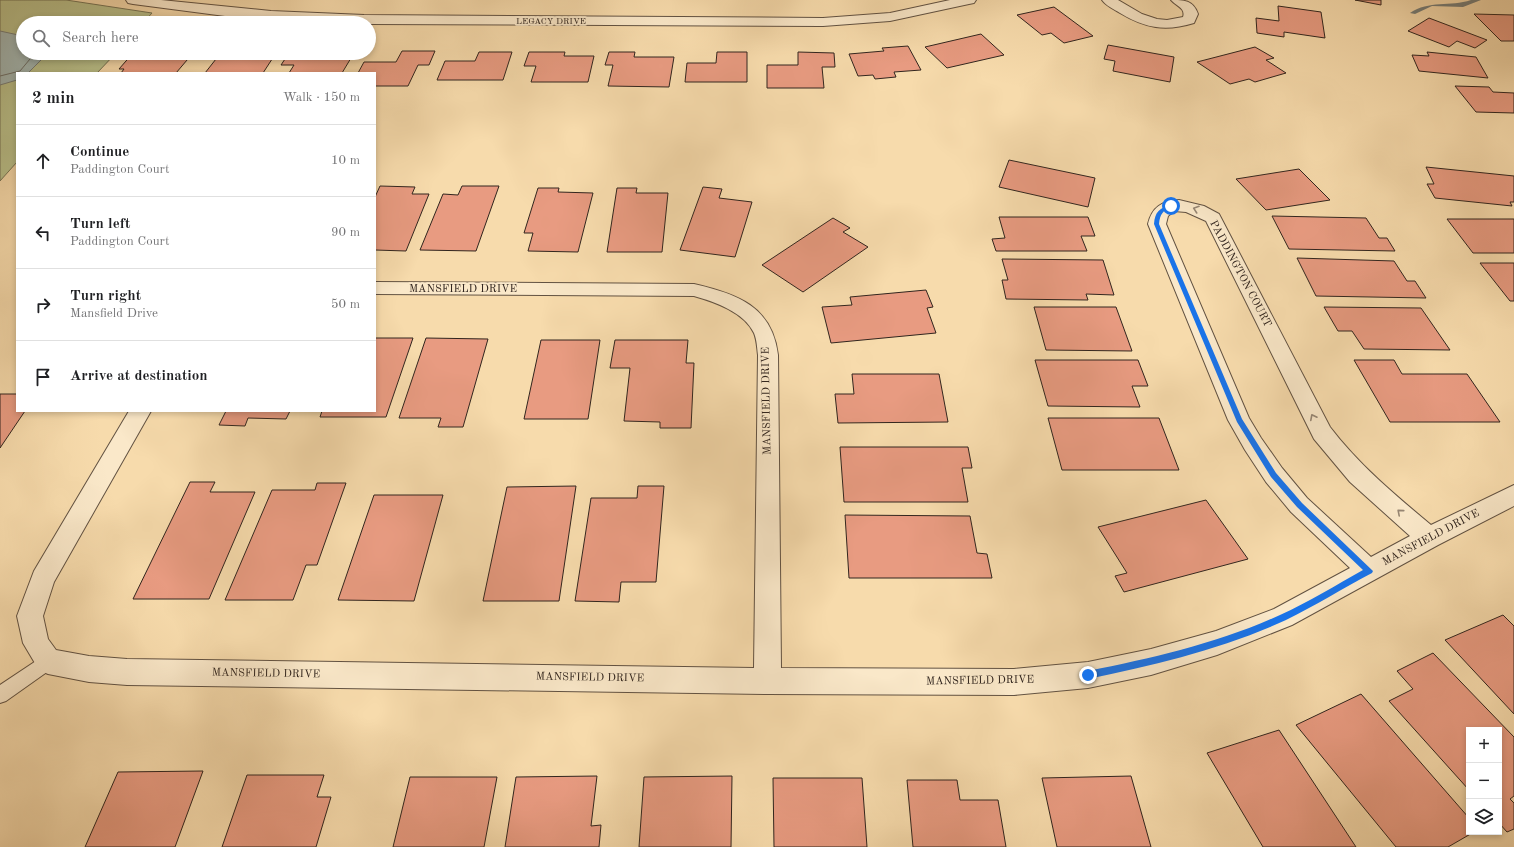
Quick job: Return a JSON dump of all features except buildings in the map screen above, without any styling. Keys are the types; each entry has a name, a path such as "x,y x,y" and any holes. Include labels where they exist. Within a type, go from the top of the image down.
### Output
{"street":[{"name":"LEGACY DRIVE","path":"133,0 169,6 281,16"},
{"name":"LEGACY DRIVE","path":"376,20 815,22 890,17 969,0"},
{"path":"1109,0 1143,21 1169,25 1188,20 1191,14 1189,8 1178,0"},
{"name":"PADDINGTON COURT","path":"1369,571 1299,505 1274,475 1243,426 1157,224 1157,216 1163,208 1171,206 1187,206 1204,212 1213,218 1322,433 1336,453 1358,476 1429,538"},
{"name":"MANSFIELD DRIVE","path":"376,288 694,290 713,294 736,304 750,316 764,333 768,355 767,681"},
{"path":"48,661 36,643 30,616 43,579 139,412"},
{"name":"MANSFIELD DRIVE","path":"48,661 89,669 127,672 767,681 1014,682 1088,675 1151,662 1217,642 1283,617 1429,538 1514,495"}],"lane":[{"path":"0,695 48,661"}],"green space":[{"path":"0,0 66,0 152,13 149,16 16,16 16,60 109,60 98,72 16,72 16,163 0,181"}],"water":[{"path":"0,31 16,34 16,60 41,60 29,72 16,72 16,80 0,85"}],"waterway":[{"path":"1413,13 1431,4 1463,5 1478,0"}],"route":[{"path":"1088,675 1151,662 1217,642 1283,617 1369,571 1299,505 1274,475 1239,420 1157,224 1157,216 1163,208 1171,206"}]}
